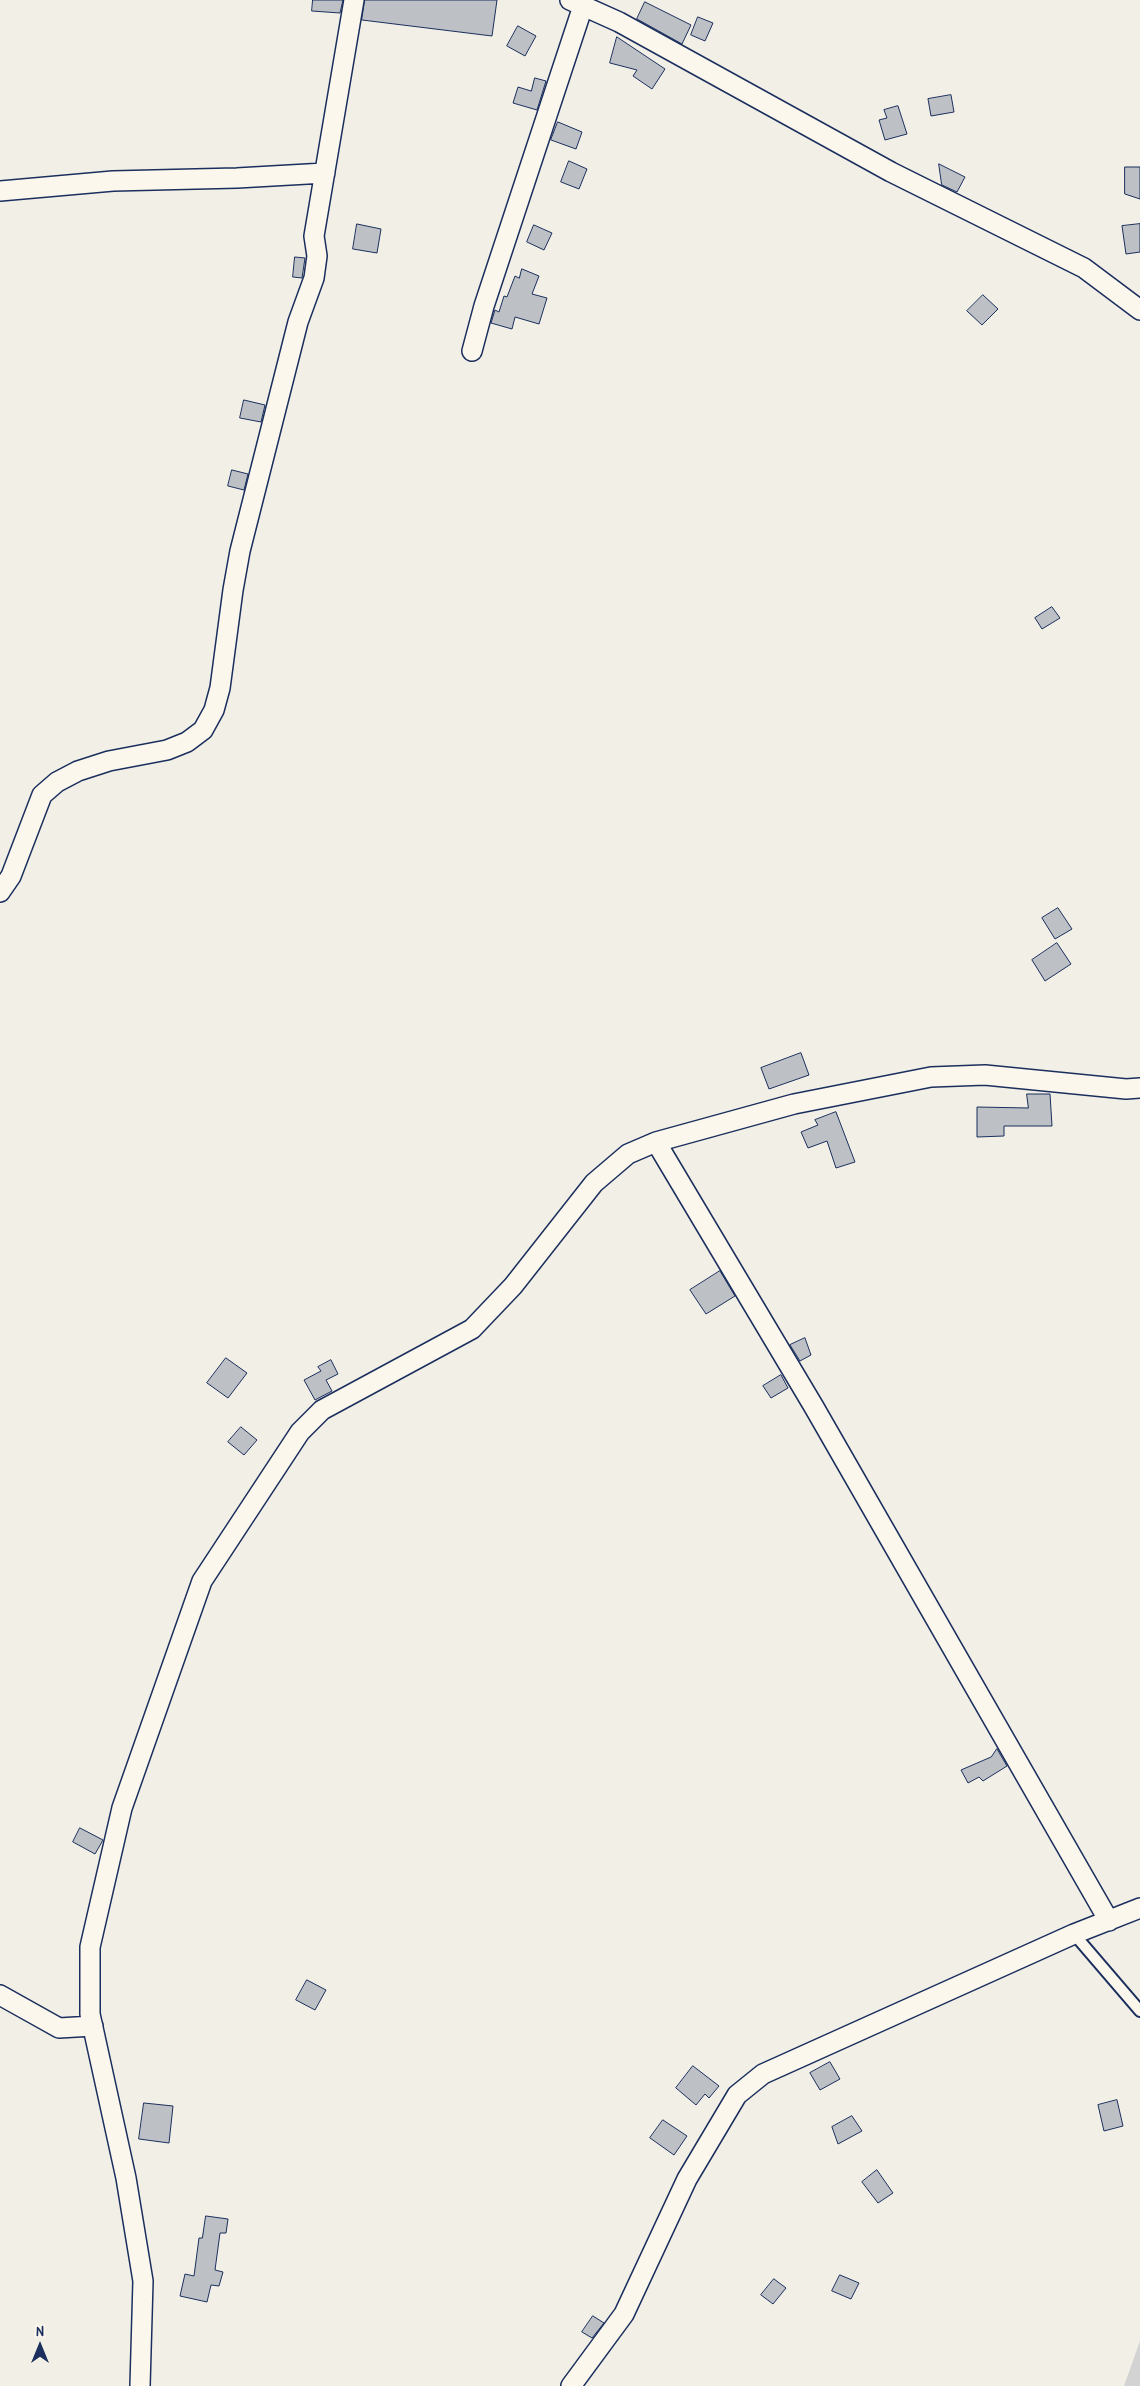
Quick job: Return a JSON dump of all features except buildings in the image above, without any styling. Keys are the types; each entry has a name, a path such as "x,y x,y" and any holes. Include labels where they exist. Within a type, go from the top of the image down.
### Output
{"street":[{"path":"0,892 11,876 42,795 57,782 78,771 109,761 167,750 187,742 203,730 214,710 220,688 240,552 298,322 314,278 317,256 314,236 354,0"},
{"path":"472,351 576,3 627,27 891,172 1084,268 1140,310"},
{"path":"0,191 113,182 325,173"},
{"path":"140,2386 143,2281 126,2178 90,2014 90,1947 122,1808 202,1581 300,1432 322,1410 472,1329 513,1286 594,1183 628,1154 656,1142 794,1104 931,1077 985,1075 1126,1089 1140,1088"},
{"path":"656,1142 814,1407 1109,1921"},
{"path":"571,2386 624,2314 687,2179 737,2095 763,2074 1074,1934 1140,1908"},
{"path":"0,1995 59,2028 93,2026"}],"lane":[{"path":"1074,1934 1140,2011"}],"shaded area":[{"path":"1140,2341 1140,2386 1124,2386"}]}
